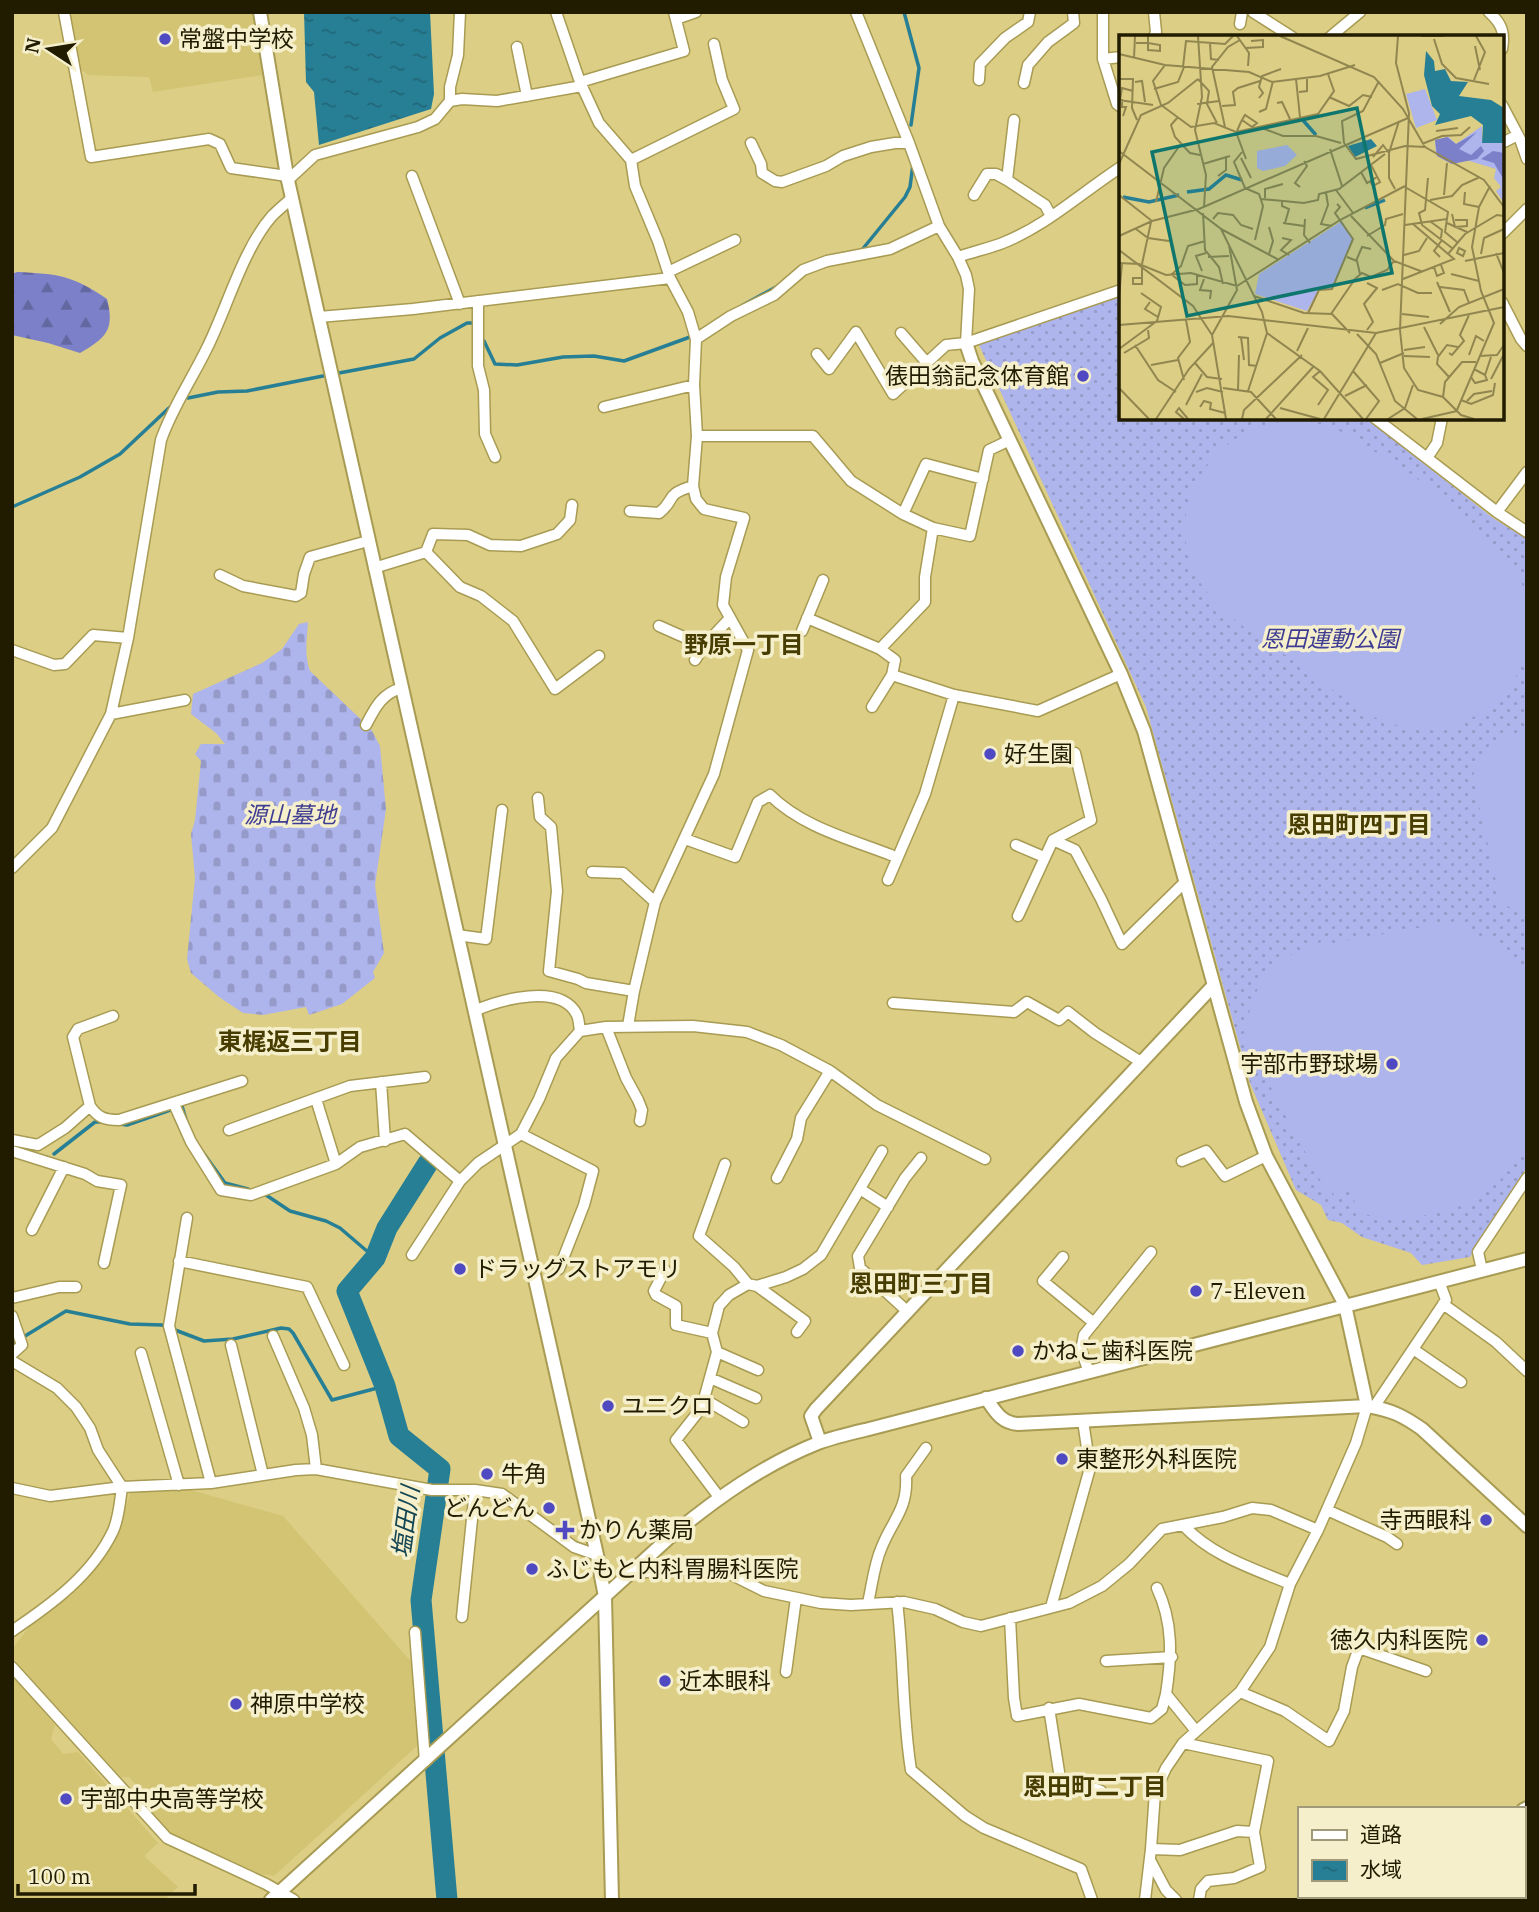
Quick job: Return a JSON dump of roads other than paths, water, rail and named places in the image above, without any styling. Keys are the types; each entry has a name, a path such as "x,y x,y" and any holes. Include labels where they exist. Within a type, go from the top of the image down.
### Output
{"street":[{"path":"65,12 91,157 209,139 220,144 231,169 288,178 315,155 418,127 435,119 450,101 460,12"},
{"path":"260,12 292,198 597,1555 604,1597 612,1900"},
{"path":"556,12 581,84 599,123 631,160 635,186 668,275 688,312 696,339 694,385 697,436 693,486 696,499 704,509 744,518 726,577 723,605 748,650 714,774 655,902 628,1026"},
{"path":"450,101 496,101 527,96 581,84 684,51 675,16 696,12"},
{"path":"856,12 939,226 958,257 969,289 966,343 972,361 1121,674 1144,731 1246,1102 1266,1156 1345,1305 1370,1407"},
{"path":"979,80 980,64 1005,38 1028,22 1030,12"},
{"path":"1024,83 1028,65 1048,42 1074,23 1073,12"},
{"path":"1103,12 1103,59 1118,95"},
{"path":"1154,12 1154,35"},
{"path":"1240,24 1242,12"},
{"path":"1253,12 1270,17 1290,35"},
{"path":"1332,35 1360,12"},
{"path":"1489,12 1501,23 1504,35"},
{"path":"631,160 734,110 722,80 714,44"},
{"path":"517,47 527,96"},
{"path":"1103,59 1119,57"},
{"path":"1504,109 1522,137 1527,159"},
{"path":"1007,180 1014,120"},
{"path":"1504,142 1522,137"},
{"path":"762,173 782,182 871,147 895,142 909,143"},
{"path":"751,143 761,164 762,173"},
{"path":"958,257 1000,244 1051,216 1119,168"},
{"path":"750,178 762,173"},
{"path":"974,195 987,174 996,174 1045,205 1051,216"},
{"path":"412,176 460,304"},
{"path":"12,868 52,828 111,714 128,638 161,440 169,417 185,393 208,348 246,258 271,218 292,198"},
{"path":"1504,232 1527,209"},
{"path":"696,339 731,316 774,295 803,270 827,261 891,249 939,226"},
{"path":"319,317 460,304 668,275 734,240"},
{"path":"817,354 829,369 856,332 893,394 946,345 966,343 1119,291"},
{"path":"478,301 478,366 486,404 485,434 495,457"},
{"path":"1504,306 1527,346"},
{"path":"901,334 927,363"},
{"path":"604,408 694,385"},
{"path":"1378,420 1527,532"},
{"path":"1427,458 1437,443 1442,420"},
{"path":"697,436 814,436 851,481 903,514 933,528 970,536 989,450 1010,440"},
{"path":"903,514 926,464 982,479"},
{"path":"1497,512 1527,472"},
{"path":"630,511 659,513 665,509 667,501 675,491 693,486"},
{"path":"426,552 433,534 468,535 490,545 521,546 557,534 570,520 572,505"},
{"path":"880,649 925,602 925,577 933,528"},
{"path":"220,575 243,586 296,596 301,593 310,557 368,541"},
{"path":"374,568 426,552"},
{"path":"426,552 460,587 481,596 513,621 555,689 599,656"},
{"path":"802,631 823,580"},
{"path":"695,660 730,618"},
{"path":"807,618 880,649 895,660 892,675 872,708"},
{"path":"659,626 704,646"},
{"path":"12,650 54,665 65,664 93,635 128,638"},
{"path":"892,675 954,695 1038,711 1121,674"},
{"path":"366,725 389,691 402,688"},
{"path":"888,880 925,794 954,695"},
{"path":"111,714 185,700"},
{"path":"1018,916 1053,840 1091,820 1076,753"},
{"path":"685,839 735,857 758,802 770,795 782,807 809,823 891,855"},
{"path":"538,798 540,817 551,827 557,891 544,970 586,983 634,991"},
{"path":"457,935 486,939 502,810"},
{"path":"1053,840 1075,850 1122,944 1184,883"},
{"path":"1016,845 1044,857"},
{"path":"592,872 623,873 655,902"},
{"path":"820,1442 811,1416 1213,986"},
{"path":"474,1011 496,1001 514,998 544,997 564,1000 577,1014 580,1031"},
{"path":"893,1003 1014,1012 1027,1002 1059,1020 1068,1012 1141,1062"},
{"path":"113,1016 78,1029 73,1037 90,1106 97,1116 119,1120 242,1081"},
{"path":"412,1255 460,1181 478,1163 521,1134 540,1098 556,1058 580,1031 628,1026 693,1026 747,1032 781,1045 830,1071 877,1105 985,1159"},
{"path":"606,1027 642,1110 640,1121"},
{"path":"777,1178 797,1139 802,1118 830,1071"},
{"path":"229,1130 350,1086 425,1077"},
{"path":"381,1082 385,1140"},
{"path":"317,1099 337,1164"},
{"path":"174,1104 191,1142 222,1189 251,1195 337,1164 360,1147 405,1134 460,1181"},
{"path":"12,1140 38,1145 65,1128 90,1106"},
{"path":"521,1134 593,1171 584,1205 564,1242 559,1269"},
{"path":"719,1497 676,1440 699,1411 704,1399 717,1352 712,1333 719,1306 729,1295 753,1285 786,1277 803,1269 821,1255 882,1150"},
{"path":"12,1151 85,1174 97,1181 121,1185 104,1264"},
{"path":"1182,1161 1206,1151 1225,1176 1266,1156"},
{"path":"907,1311 860,1268 858,1256 905,1178 921,1158"},
{"path":"725,1164 699,1236 753,1285 805,1321 797,1332"},
{"path":"32,1230 64,1167"},
{"path":"1482,1270 1478,1252 1526,1181"},
{"path":"860,1189 888,1207"},
{"path":"187,1218 169,1326 211,1483"},
{"path":"1089,1372 1081,1350 1084,1335 1151,1252"},
{"path":"1063,1257 1043,1281 1094,1323"},
{"path":"275,1896 604,1597 719,1497 783,1459 820,1442 1527,1259"},
{"path":"179,1261 307,1287 344,1365"},
{"path":"665,1270 654,1291 656,1295 676,1306 676,1325 712,1333"},
{"path":"1145,1900 1155,1792 1166,1768 1183,1743 1240,1692 1270,1647 1290,1584 1318,1530 1370,1407 1446,1300 1439,1281"},
{"path":"12,1298 59,1287 76,1287"},
{"path":"1443,1304 1496,1342 1527,1371"},
{"path":"12,1316 22,1345 12,1354"},
{"path":"273,1336 304,1408 312,1434 316,1469"},
{"path":"231,1345 263,1475"},
{"path":"1413,1349 1461,1382"},
{"path":"717,1352 758,1370"},
{"path":"141,1353 179,1485"},
{"path":"12,1361 57,1388 76,1407 90,1428 98,1450 122,1487 114,1528 95,1561 56,1599 12,1631"},
{"path":"710,1378 756,1398"},
{"path":"986,1398 1000,1418 1008,1423 1083,1422 1370,1407 1403,1415 1422,1429 1527,1527"},
{"path":"704,1399 743,1422"},
{"path":"1051,1607 1090,1468 1083,1422"},
{"path":"868,1603 880,1549 908,1489 906,1476 926,1448"},
{"path":"12,1488 50,1496 122,1487 211,1483 316,1469 435,1490 475,1490 502,1494 574,1547 597,1555"},
{"path":"462,1617 475,1490"},
{"path":"632,1573 713,1570 733,1575 764,1591 796,1598 837,1605 897,1602 935,1609 963,1622 981,1626 1069,1603 1102,1586 1129,1564 1162,1529 1223,1517 1252,1508 1271,1510 1318,1530"},
{"path":"1326,1510 1397,1544"},
{"path":"1183,1525 1197,1540 1212,1550 1290,1584"},
{"path":"1010,1618 1017,1716 1079,1704 1151,1718 1162,1709 1171,1657 1169,1625 1157,1587"},
{"path":"786,1672 796,1598"},
{"path":"897,1602 901,1633 904,1726 911,1770 965,1816 984,1828 1081,1869 1092,1900"},
{"path":"415,1632 430,1757"},
{"path":"1240,1692 1284,1711 1329,1741 1344,1711 1352,1667 1359,1648 1426,1671"},
{"path":"1105,1661 1171,1657"},
{"path":"12,1667 167,1838 275,1896 294,1900"},
{"path":"1166,1693 1196,1731"},
{"path":"1049,1709 1062,1791 1090,1787 1101,1791"},
{"path":"1183,1743 1268,1761 1254,1832 1260,1867 1234,1878 1208,1881 1201,1889 1199,1900"},
{"path":"1151,1855 1180,1850 1237,1831 1254,1832"},
{"path":"1151,1855 1166,1890 1176,1900"}],"water":[{"path":"304,12 430,12 434,94 431,109 319,145 314,92 306,82"}],"waterway":[{"path":"904,12 919,68 911,125"},
{"path":"861,251 905,197 910,187 913,164"},
{"path":"795,271 819,260"},
{"path":"743,305 776,287"},
{"path":"339,373 414,359 440,338 467,323 472,323"},
{"path":"484,341 495,364 517,365 563,357 594,356 624,361 690,337"},
{"path":"188,398 218,392 247,391 323,376"},
{"path":"12,507 80,477 120,454 170,407"},
{"path":"119,1124 127,1125 182,1106 187,1123"},
{"path":"54,1154 95,1122 104,1122"},
{"path":"202,1151 225,1183 248,1189"},
{"name":"塩田川","path":"428,1163 387,1228 375,1258 347,1291 385,1386 399,1436 440,1469 421,1600 447,1900"},
{"path":"266,1195 290,1211 326,1221 340,1228 375,1258"},
{"path":"12,1344 66,1311 130,1324 162,1325 204,1341 233,1339 281,1328 289,1329 293,1333 332,1400 385,1386"}],"place":[{"name":"常盤中学校","path":"165,39"},
{"name":"俵田翁記念体育館","path":"1083,376"},
{"name":"好生園","path":"990,754"},
{"name":"宇部市野球場","path":"1392,1064"},
{"name":"ドラッグストアモリ","path":"460,1269"},
{"name":"7-Eleven","path":"1196,1291"},
{"name":"かねこ歯科医院","path":"1018,1351"},
{"name":"ユニクロ","path":"608,1406"},
{"name":"東整形外科医院","path":"1062,1459"},
{"name":"牛角","path":"487,1474"},
{"name":"どんどん","path":"549,1508"},
{"name":"寺西眼科","path":"1486,1520"},
{"name":"かりん薬局","path":"565,1530"},
{"name":"ふじもと内科胃腸科医院","path":"532,1569"},
{"name":"徳久内科医院","path":"1482,1640"},
{"name":"近本眼科","path":"665,1681"},
{"name":"神原中学校","path":"236,1704"},
{"name":"宇部中央高等学校","path":"66,1799"}],"district":[{"name":"野原一丁目","path":"744,645"},
{"name":"恩田町四丁目","path":"1359,825"},
{"name":"東梶返三丁目","path":"290,1042"},
{"name":"恩田町三丁目","path":"921,1284"},
{"name":"恩田町二丁目","path":"1095,1787"}],"park label":[{"name":"恩田運動公園","path":"1330,639"},
{"name":"源山墓地","path":"290,815"}]}
